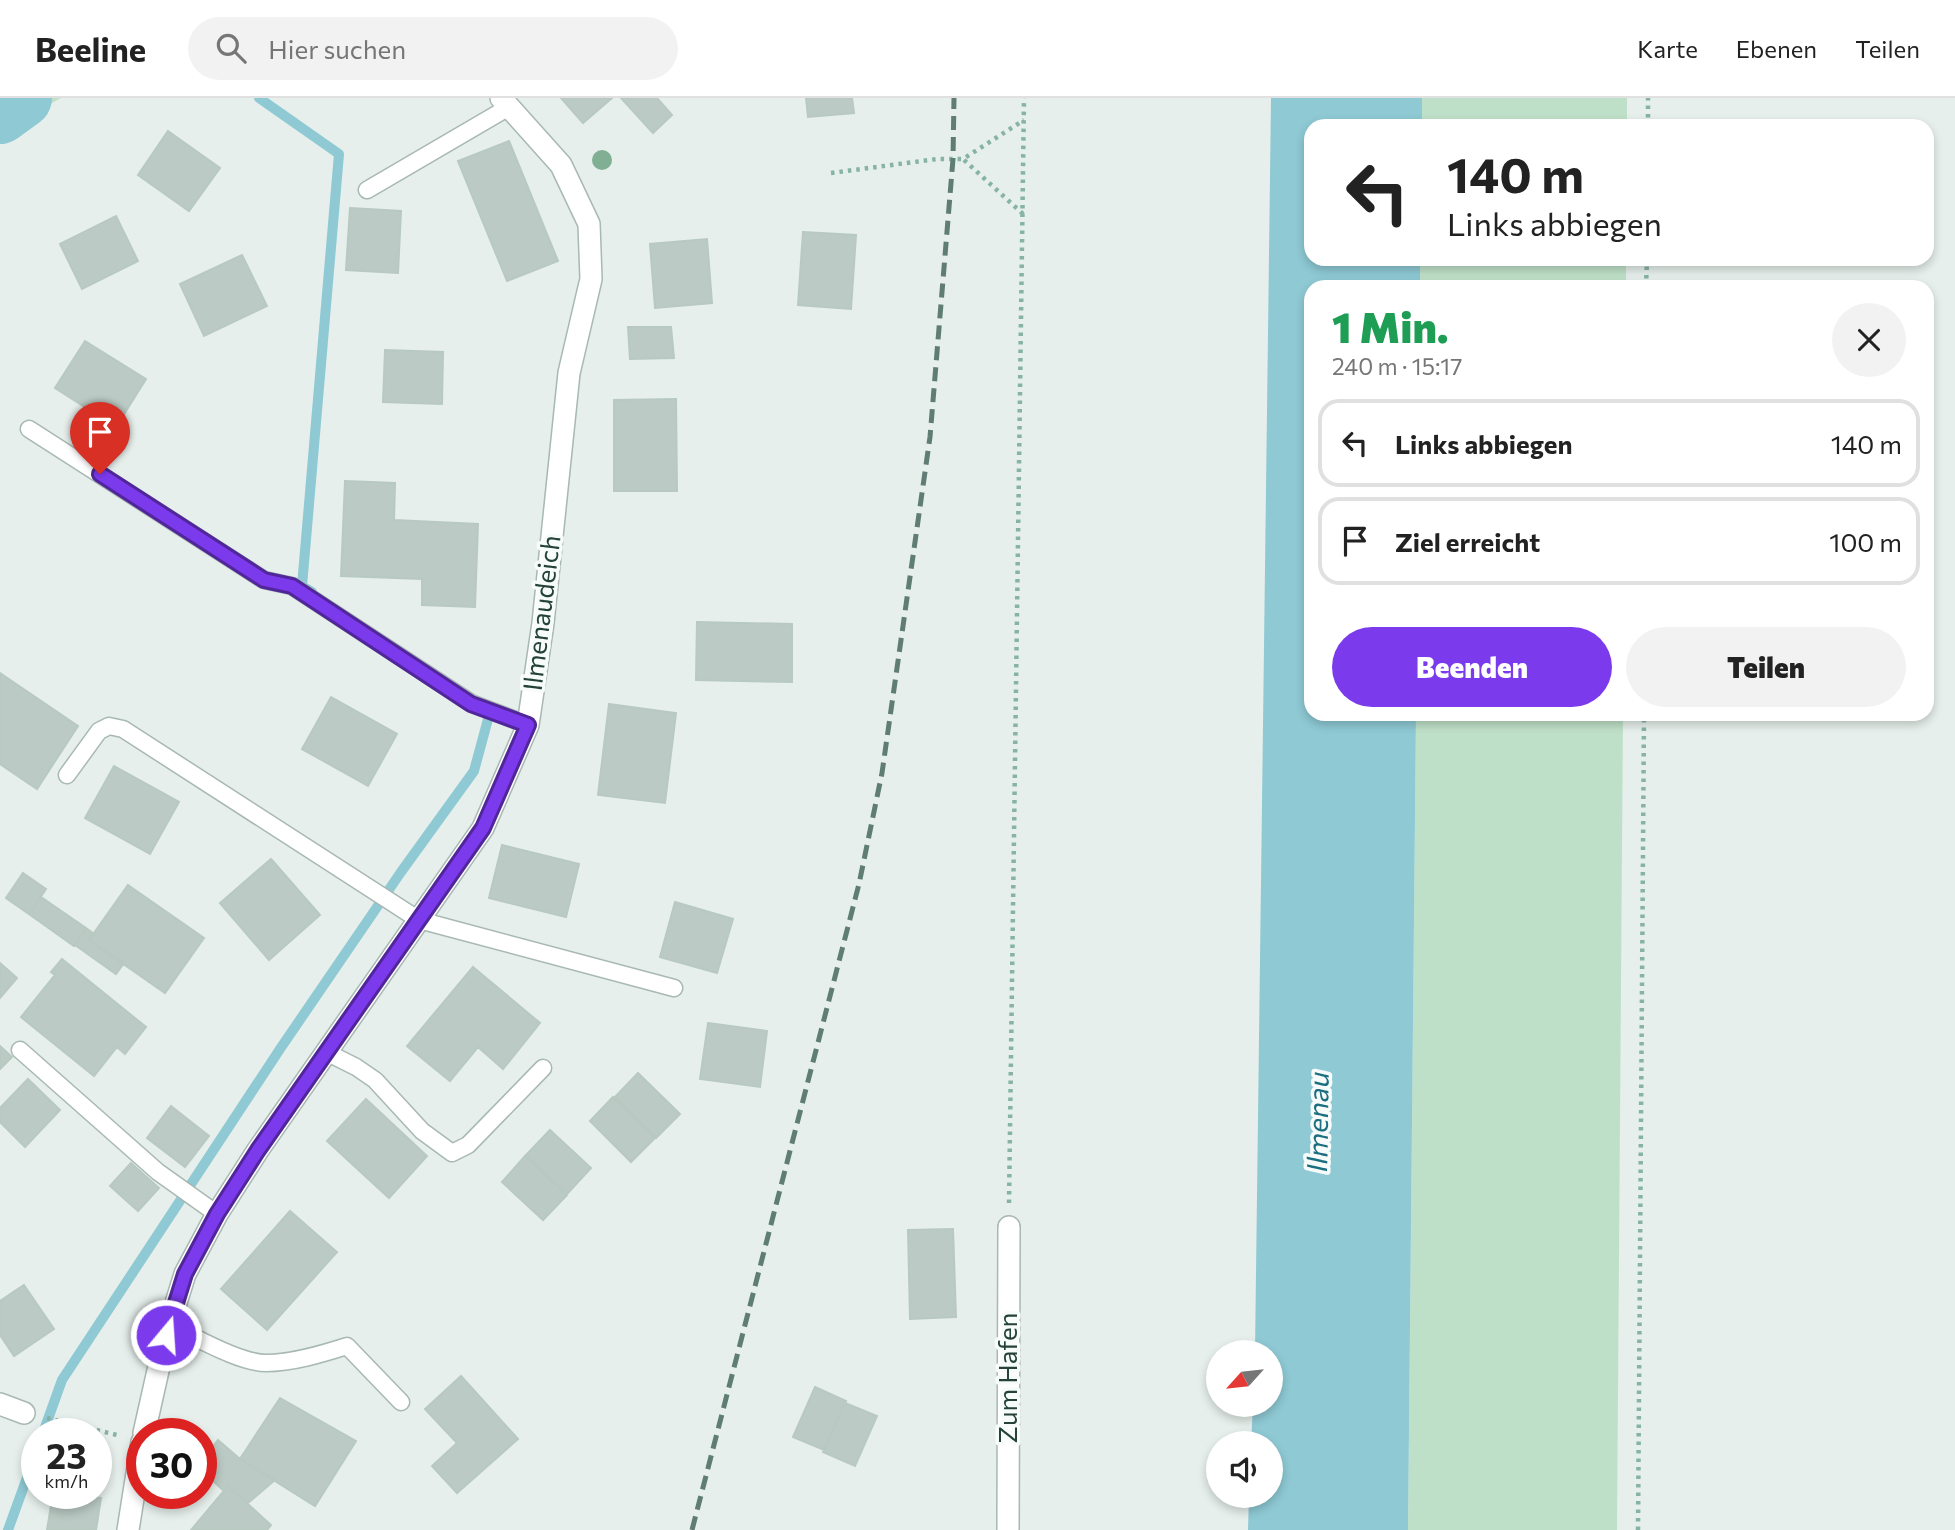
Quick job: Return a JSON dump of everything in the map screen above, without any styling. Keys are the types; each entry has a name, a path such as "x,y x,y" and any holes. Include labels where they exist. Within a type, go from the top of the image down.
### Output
{"street":[{"name":"Ilmenaudeich","path":"143,1418 185,1274 217,1214 326,1052 483,828 528,725 543,622 569,373 591,279 589,224 561,165 505,103"},
{"name":"Zum Hafen","path":"1007,1530 1009,1227"},
{"path":"0,1404 24,1413"},
{"name":"Ilmenaudeich","path":"128,1530 130,1509"}],"lane":[{"path":"367,190 505,103"},
{"path":"29,429 264,580 292,586 477,706 528,725"},
{"path":"68,775 99,731 109,726 123,729 419,920 674,988"},
{"path":"20,1050 158,1172 217,1214"},
{"path":"326,1052 375,1080 422,1131 452,1153 468,1145 543,1069"},
{"path":"169,1325 231,1354 264,1363 318,1355 347,1346 401,1402"}],"path":[{"path":"1009,1227 1024,98"},
{"path":"1647,119 1648,98"},
{"path":"831,173 937,159 963,159 1024,120"},
{"path":"963,159 1023,214"},
{"path":"1638,1530 1644,721"},
{"path":"24,1413 126,1435"}],"green space":[{"path":"0,98 61,98 0,131"},
{"path":"1422,98 1627,98 1627,119 1422,119"},
{"path":"1420,266 1626,266 1626,280 1420,280"},
{"path":"1416,721 1623,721 1617,1530 1408,1530"}],"water":[{"name":"Ilmenau","path":"1271,98 1422,98 1422,119 1304,119 1304,266 1420,266 1420,280 1304,280 1304,721 1416,721 1408,1530 1248,1530 1249,1508 1283,1508 1283,1431 1252,1431 1252,1418 1283,1418 1283,1340 1255,1340"}],"building":[{"path":"561,98 612,98 583,123"},
{"path":"621,98 657,98 672,115 653,133"},
{"path":"806,98 852,98 854,113 808,117"},
{"path":"168,131 220,168 189,211 138,175"},
{"path":"509,141 558,261 507,281 458,161"},
{"path":"350,208 401,211 398,273 346,270"},
{"path":"116,216 138,261 82,289 60,244"},
{"path":"803,232 856,235 851,309 798,305"},
{"path":"707,239 712,303 655,308 650,244"},
{"path":"242,255 267,306 204,336 180,284"},
{"path":"628,327 671,327 674,358 630,359"},
{"path":"85,341 146,379 116,427 55,388"},
{"path":"385,350 443,352 442,404 383,402"},
{"path":"676,399 677,491 614,491 614,400"},
{"path":"345,481 395,483 394,520 478,524 475,607 422,605 422,579 341,576"},
{"path":"697,622 792,624 792,682 696,680"},
{"path":"0,673 78,726 37,789 0,764"},
{"path":"331,697 397,734 368,786 302,749"},
{"path":"609,704 676,713 665,803 598,795"},
{"path":"114,766 179,802 150,854 85,818"},
{"path":"502,845 579,864 566,917 489,898"},
{"path":"271,859 320,915 269,960 220,903"},
{"path":"23,873 46,889 29,914 6,898"},
{"path":"128,885 204,938 165,993 89,940"},
{"path":"41,897 86,928 74,946 29,914"},
{"path":"675,902 733,919 717,973 660,957"},
{"path":"86,928 94,934 89,940 124,963 116,974 75,945"},
{"path":"62,959 146,1027 125,1054 117,1047 94,1076 21,1017 55,975 51,972"},
{"path":"0,963 17,978 0,998"},
{"path":"473,967 540,1023 503,1069 478,1047 450,1081 407,1046"},
{"path":"708,1023 767,1031 760,1087 700,1079"},
{"path":"0,1046 12,1057 0,1069"},
{"path":"638,1073 680,1114 656,1138 615,1097"},
{"path":"28,1079 60,1110 25,1147 0,1122 0,1108"},
{"path":"613,1097 655,1138 631,1162 590,1121"},
{"path":"366,1099 427,1156 389,1198 327,1141"},
{"path":"171,1106 209,1136 185,1167 147,1138"},
{"path":"550,1130 591,1168 567,1194 526,1155"},
{"path":"525,1156 567,1195 543,1220 502,1182"},
{"path":"131,1163 159,1188 138,1211 110,1186"},
{"path":"290,1211 337,1252 267,1330 221,1289"},
{"path":"953,1229 956,1317 910,1319 908,1230"},
{"path":"24,1285 54,1329 14,1356 0,1335 0,1301"},
{"path":"461,1376 518,1439 457,1493 432,1466 457,1443 425,1409"},
{"path":"815,1387 846,1401 824,1450 793,1437"},
{"path":"280,1398 356,1441 315,1506 240,1459"},
{"path":"845,1403 877,1416 855,1466 823,1452"},
{"path":"217,1441 275,1480 248,1503 228,1486 224,1491 217,1485"},
{"path":"228,1486 271,1525 267,1530 191,1530 209,1509 217,1509 217,1499"},
{"path":"50,1509 99,1509 96,1530 47,1530"}],"waterway":[{"path":"0,114 22,98"},
{"path":"259,98 339,154 302,586 312,592"},
{"path":"48,1418 62,1380 280,1049 474,771 491,708"},
{"path":"8,1530 21,1494"}],"railway":[{"path":"692,1530 859,884 882,773 930,437 953,159 954,98"}],"route":[{"path":"100,474 264,580 292,586 471,704 528,725 483,828 258,1150 217,1214 185,1274 166,1335"}]}
